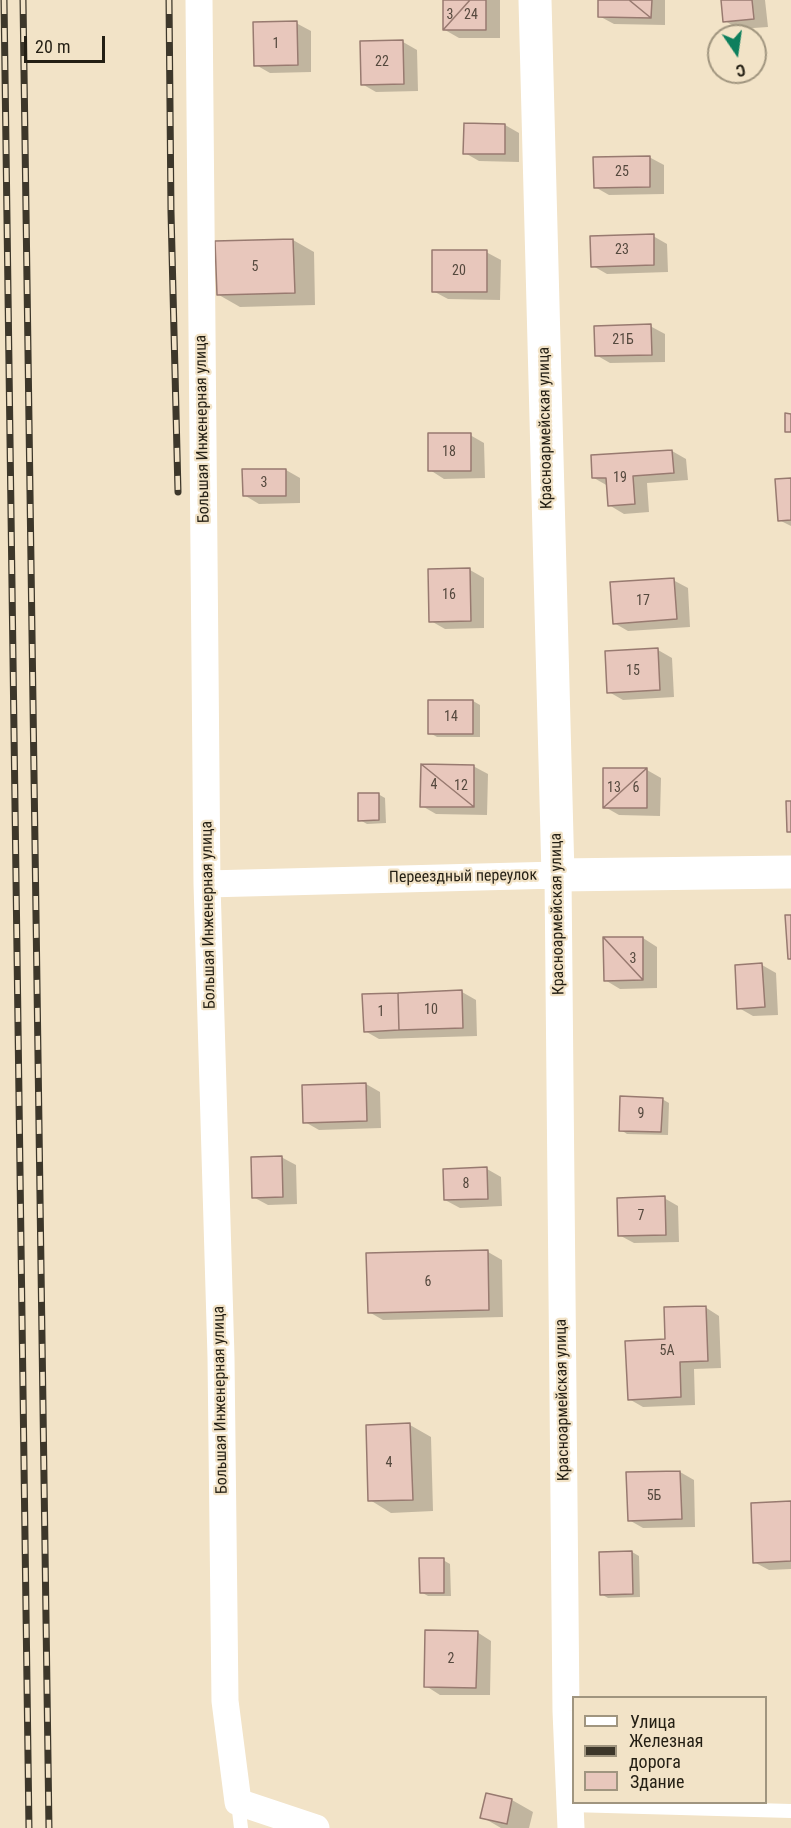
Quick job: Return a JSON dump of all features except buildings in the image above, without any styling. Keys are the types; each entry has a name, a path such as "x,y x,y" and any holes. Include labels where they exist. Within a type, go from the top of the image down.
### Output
{"street":[{"name":"Большая Инженерная улица","path":"199,0 207,884 221,1357 225,1701 239,1815"},
{"name":"Красноармейская улица","path":"535,0 558,875 566,1711 570,1816"},
{"name":"Переездный переулок","path":"207,884 791,872"},
{"path":"239,1815 316,1828"}],"lane":[{"path":"570,1816 791,1810"}],"railway":[{"path":"4,0 29,1828"},
{"path":"23,0 49,1828"},
{"path":"169,0 171,212 178,492"}]}
